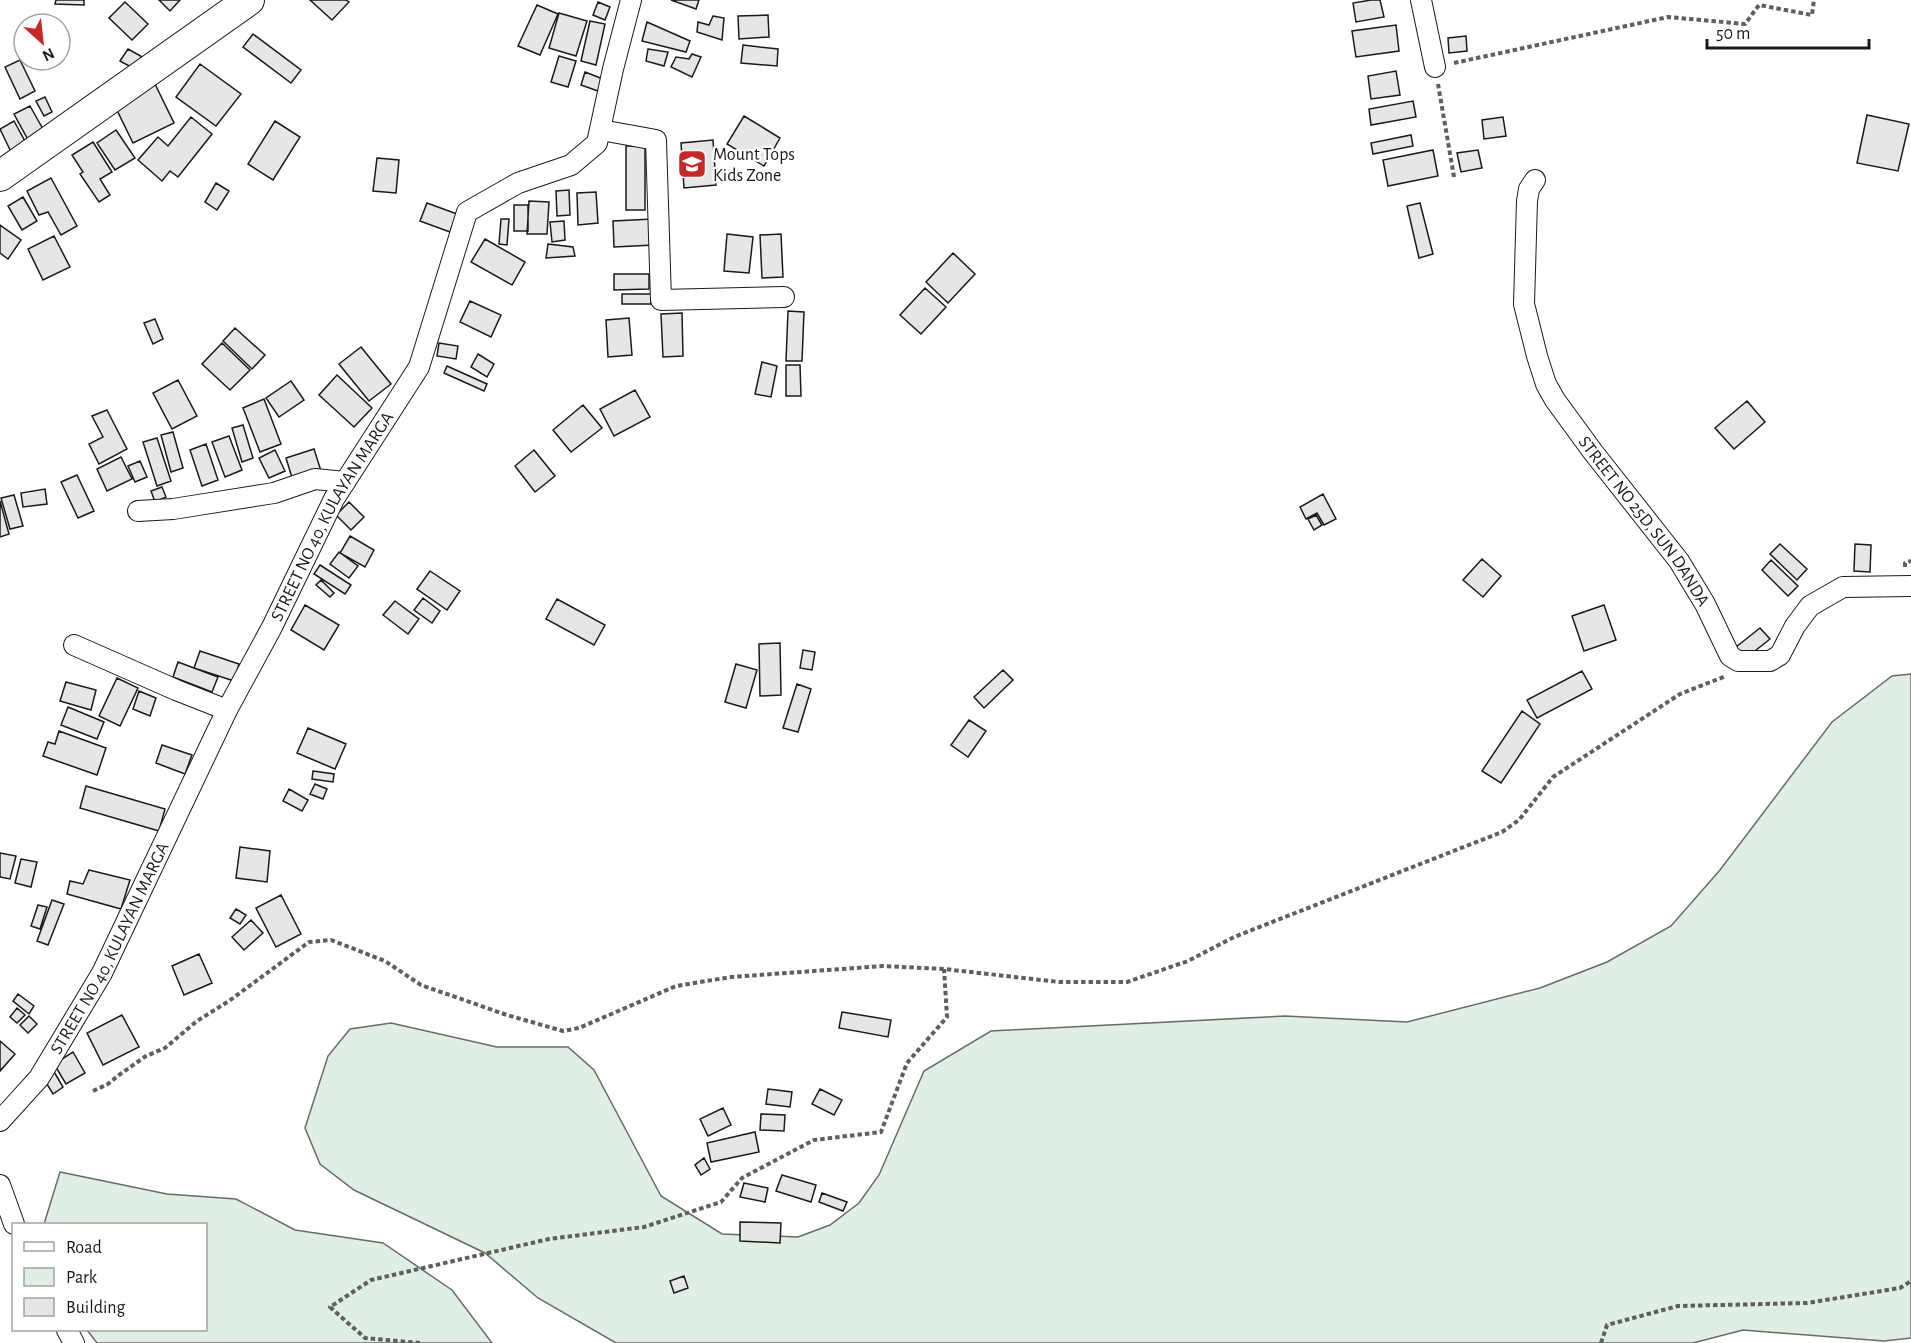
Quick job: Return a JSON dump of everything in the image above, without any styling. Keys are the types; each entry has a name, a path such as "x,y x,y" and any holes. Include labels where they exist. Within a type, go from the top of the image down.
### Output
{"main road":[{"path":"0,176 249,0"}],"street":[{"name":"STREET NO 40, KULAYAN MARGA","path":"2,1115 39,1078 102,973 227,710 272,627 334,499 419,367 467,212 518,183 571,165 597,143 631,0"},
{"path":"1421,0 1435,67"},
{"path":"601,130 656,140 661,300 784,297"},
{"name":"STREET NO 25D, SUN DANDA","path":"1534,180 1529,189 1527,201 1524,304 1546,384 1593,452 1679,561 1705,604 1730,656 1738,661 1763,662"},
{"path":"138,511 173,509 274,493 315,479 345,482"},
{"path":"1763,662 1770,661 1780,654 1795,626 1810,606 1830,593 1843,587 1911,586"},
{"path":"74,645 227,710"},
{"path":"0,1185 14,1223"}],"path":[{"path":"1454,177 1435,67 1668,17 1745,24 1759,5 1812,15 1814,0"},
{"path":"93,1091 108,1084 146,1056 165,1048 197,1021 229,1001 309,942 331,940 385,961 421,985 507,1015 562,1030 579,1028 676,986 731,977 882,966 944,969 1059,982 1127,982 1188,961 1234,937 1503,832 1519,820 1553,777 1680,694 1763,662"},
{"path":"420,1343 365,1338 330,1307 371,1280 549,1239 644,1227 721,1202 742,1178 814,1140 881,1132 907,1063 947,1017 944,969"},
{"path":"1601,1343 1607,1325 1678,1306 1807,1303 1900,1288 1911,1281"}],"green space":[{"path":"1911,674 1911,1338 1884,1341 1743,1330 1693,1343 616,1343 538,1298 485,1253 354,1190 320,1164 305,1128 328,1056 350,1029 391,1023 497,1047 568,1047 594,1070 661,1196 722,1234 798,1237 830,1225 859,1203 879,1175 924,1071 991,1031 1285,1016 1407,1022 1540,988 1607,962 1671,926 1720,870 1832,722 1892,676"},
{"path":"60,1172 167,1194 236,1199 295,1230 383,1243 452,1290 492,1343 97,1343 88,1331 207,1331 207,1223 44,1223"}],"building":[{"path":"56,0 84,0 84,5 55,4"},
{"path":"159,0 180,0 170,11"},
{"path":"310,0 346,0 349,2 332,20"},
{"path":"671,0 699,0 696,9"},
{"path":"1380,0 1384,17 1356,22 1353,3"},
{"path":"125,2 148,24 132,40 109,18"},
{"path":"598,2 610,7 605,20 593,15"},
{"path":"537,5 558,14 540,55 518,46"},
{"path":"559,13 587,21 576,56 549,48"},
{"path":"768,15 769,37 739,39 738,16"},
{"path":"713,16 724,18 722,40 697,32 698,22 709,25"},
{"path":"590,21 605,24 596,65 581,61"},
{"path":"647,22 690,41 686,52 642,41"},
{"path":"1396,25 1399,51 1356,57 1352,31"},
{"path":"253,34 301,70 291,83 243,47"},
{"path":"1466,36 1467,51 1449,53 1448,38"},
{"path":"743,45 778,49 777,66 741,63"},
{"path":"128,49 146,59 138,71 120,61"},
{"path":"648,49 668,52 664,66 646,61"},
{"path":"692,54 701,57 692,77 671,67 676,57 689,59"},
{"path":"559,56 576,61 568,87 551,82"},
{"path":"12,64 12,72 26,72 35,91 20,99 5,67"},
{"path":"200,64 241,94 216,126 176,97"},
{"path":"1396,71 1400,95 1371,99 1368,76"},
{"path":"585,72 603,79 598,91 581,85"},
{"path":"153,80 174,123 133,143 112,100"},
{"path":"45,97 52,112 44,116 36,101"},
{"path":"1413,101 1416,117 1371,125 1369,109"},
{"path":"30,106 48,138 32,147 14,114"},
{"path":"1867,115 1909,124 1898,171 1857,163"},
{"path":"744,116 780,138 764,166 727,144"},
{"path":"191,117 212,134 178,177 170,171 162,181 138,160 158,137 168,146"},
{"path":"1503,117 1506,136 1484,139 1482,120"},
{"path":"14,121 27,145 12,154 0,129"},
{"path":"275,121 300,137 273,180 248,164"},
{"path":"116,130 135,158 115,170 97,143"},
{"path":"1411,135 1413,146 1373,154 1371,143"},
{"path":"713,140 716,185 684,188 681,143"},
{"path":"93,142 112,172 100,179 110,195 99,202 80,174 83,172 72,155"},
{"path":"626,146 645,146 645,210 626,210"},
{"path":"1433,150 1438,176 1388,186 1383,160"},
{"path":"1478,150 1482,168 1461,172 1457,153"},
{"path":"377,158 399,160 396,193 373,191"},
{"path":"51,178 77,226 61,235 48,212 39,215 27,191"},
{"path":"216,183 229,191 217,210 205,202"},
{"path":"569,190 570,215 557,216 556,191"},
{"path":"596,192 598,223 578,225 577,193"},
{"path":"23,197 37,221 22,230 8,206"},
{"path":"529,201 549,202 547,234 527,234"},
{"path":"427,203 457,214 450,232 420,221"},
{"path":"1420,203 1433,254 1419,258 1407,206"},
{"path":"514,205 528,205 528,231 514,231"},
{"path":"501,219 509,219 507,245 499,244"},
{"path":"652,219 654,245 614,247 613,221"},
{"path":"564,221 565,240 552,242 550,222"},
{"path":"0,225 21,240 8,259 0,253"},
{"path":"727,234 753,237 749,273 724,271"},
{"path":"781,234 783,277 762,278 760,235"},
{"path":"54,236 70,267 43,280 28,249"},
{"path":"485,239 525,262 512,285 471,262"},
{"path":"548,244 573,247 575,256 546,258"},
{"path":"953,253 975,274 948,303 926,282"},
{"path":"614,274 649,274 649,289 614,290"},
{"path":"925,288 946,307 921,334 900,315"},
{"path":"622,294 651,294 651,304 622,304"},
{"path":"470,301 501,315 491,337 460,322"},
{"path":"788,311 804,312 802,361 786,361"},
{"path":"682,313 683,356 663,357 661,314"},
{"path":"629,318 632,355 608,357 606,320"},
{"path":"155,319 163,339 153,344 144,323"},
{"path":"235,328 265,355 252,369 223,341"},
{"path":"222,343 250,370 230,390 202,364"},
{"path":"439,343 458,346 456,359 437,356"},
{"path":"361,347 391,384 369,401 339,364"},
{"path":"478,354 494,364 487,377 471,367"},
{"path":"762,362 777,366 771,397 755,394"},
{"path":"786,365 800,365 801,396 786,396"},
{"path":"447,366 487,384 484,391 444,373"},
{"path":"337,375 372,408 354,427 319,395"},
{"path":"178,380 197,416 172,429 153,393"},
{"path":"291,381 304,400 279,417 266,398"},
{"path":"635,390 650,417 614,436 600,409"},
{"path":"264,399 281,444 260,452 243,408"},
{"path":"1747,401 1765,422 1734,449 1715,428"},
{"path":"583,405 602,428 571,452 553,430"},
{"path":"107,410 127,449 99,464 89,444 103,437 92,416"},
{"path":"243,425 253,458 242,462 232,428"},
{"path":"173,432 183,468 171,472 161,435"},
{"path":"229,436 242,470 225,477 212,442"},
{"path":"157,438 171,481 157,486 143,442"},
{"path":"206,444 218,480 202,486 190,450"},
{"path":"314,449 321,471 293,481 286,458"},
{"path":"275,450 285,471 269,478 259,458"},
{"path":"534,450 555,476 535,492 515,466"},
{"path":"121,457 132,479 107,491 97,469"},
{"path":"140,461 147,477 135,482 128,466"},
{"path":"77,475 94,511 78,518 61,482"},
{"path":"162,487 166,497 155,502 151,491"},
{"path":"45,489 47,504 23,507 21,493"},
{"path":"1323,494 1336,519 1324,525 1317,513 1306,519 1300,507"},
{"path":"14,495 23,526 10,529 1,498"},
{"path":"0,501 9,534 0,537"},
{"path":"349,502 364,517 351,530 336,515"},
{"path":"1316,515 1322,525 1314,530 1308,519"},
{"path":"350,536 374,550 365,567 340,553"},
{"path":"1780,544 1807,569 1797,580 1770,554"},
{"path":"1855,544 1871,545 1870,572 1854,571"},
{"path":"339,552 358,566 349,578 330,564"},
{"path":"1482,559 1501,576 1483,597 1463,580"},
{"path":"1771,560 1798,586 1788,596 1762,570"},
{"path":"320,565 351,585 345,594 314,574"},
{"path":"430,571 460,591 447,610 417,589"},
{"path":"321,580 334,593 330,597 316,585"},
{"path":"423,598 440,611 432,623 414,610"},
{"path":"557,599 605,625 594,645 546,619"},
{"path":"395,601 419,619 408,634 383,615"},
{"path":"305,605 339,625 324,650 291,630"},
{"path":"1604,605 1616,640 1584,651 1572,616"},
{"path":"1760,628 1770,639 1746,658 1736,647"},
{"path":"780,643 781,695 760,696 759,644"},
{"path":"803,650 815,652 812,670 800,668"},
{"path":"200,651 239,664 234,681 194,668"},
{"path":"178,662 218,677 212,692 173,677"},
{"path":"736,664 757,670 746,708 725,702"},
{"path":"1003,670 1013,680 984,708 974,697"},
{"path":"1582,671 1592,689 1537,718 1527,700"},
{"path":"117,678 138,688 120,726 99,716"},
{"path":"66,682 96,690 91,710 60,701"},
{"path":"797,684 811,689 798,732 783,728"},
{"path":"139,691 156,698 150,716 133,709"},
{"path":"68,707 104,722 97,739 61,725"},
{"path":"1522,711 1540,724 1501,783 1482,771"},
{"path":"969,720 986,731 968,757 951,745"},
{"path":"308,728 346,744 335,769 297,753"},
{"path":"59,731 106,748 97,775 43,756 48,742 55,744"},
{"path":"162,745 192,755 185,774 156,763"},
{"path":"313,771 334,774 333,782 312,779"},
{"path":"315,784 327,789 323,799 310,794"},
{"path":"86,786 165,809 159,831 80,808"},
{"path":"289,789 308,800 302,811 283,801"},
{"path":"240,847 270,851 267,882 236,878"},
{"path":"0,853 16,856 10,879 0,877"},
{"path":"21,859 37,862 31,887 15,883"},
{"path":"89,870 130,880 121,909 67,894 70,881 83,884"},
{"path":"281,895 301,934 276,947 256,908"},
{"path":"52,900 64,904 48,945 37,941"},
{"path":"38,905 47,907 40,929 31,926"},
{"path":"236,909 246,915 240,924 230,918"},
{"path":"251,920 263,933 244,950 232,937"},
{"path":"199,954 212,983 184,995 172,966"},
{"path":"18,994 34,1006 29,1014 13,1001"},
{"path":"17,1008 25,1015 17,1023 10,1017"},
{"path":"842,1012 891,1020 888,1037 839,1028"},
{"path":"122,1015 139,1047 103,1065 87,1033"},
{"path":"29,1016 37,1024 28,1033 20,1025"},
{"path":"0,1041 15,1054 0,1071"},
{"path":"73,1052 85,1073 66,1084 54,1064"},
{"path":"53,1070 63,1087 53,1094 42,1076"},
{"path":"768,1089 792,1092 790,1107 766,1104"},
{"path":"820,1089 842,1100 834,1115 812,1104"},
{"path":"723,1108 731,1125 708,1136 700,1119"},
{"path":"761,1114 785,1115 784,1131 760,1130"},
{"path":"755,1132 759,1152 711,1162 707,1143"},
{"path":"704,1158 710,1169 701,1175 695,1165"},
{"path":"782,1175 816,1185 811,1202 776,1191"},
{"path":"744,1183 768,1188 765,1202 740,1197"},
{"path":"822,1193 847,1202 843,1211 819,1202"},
{"path":"740,1222 781,1223 780,1243 740,1241"},
{"path":"684,1276 688,1288 674,1293 670,1281"}],"place":[{"name":"Mount Tops Kids Zone","path":"692,164"}]}
